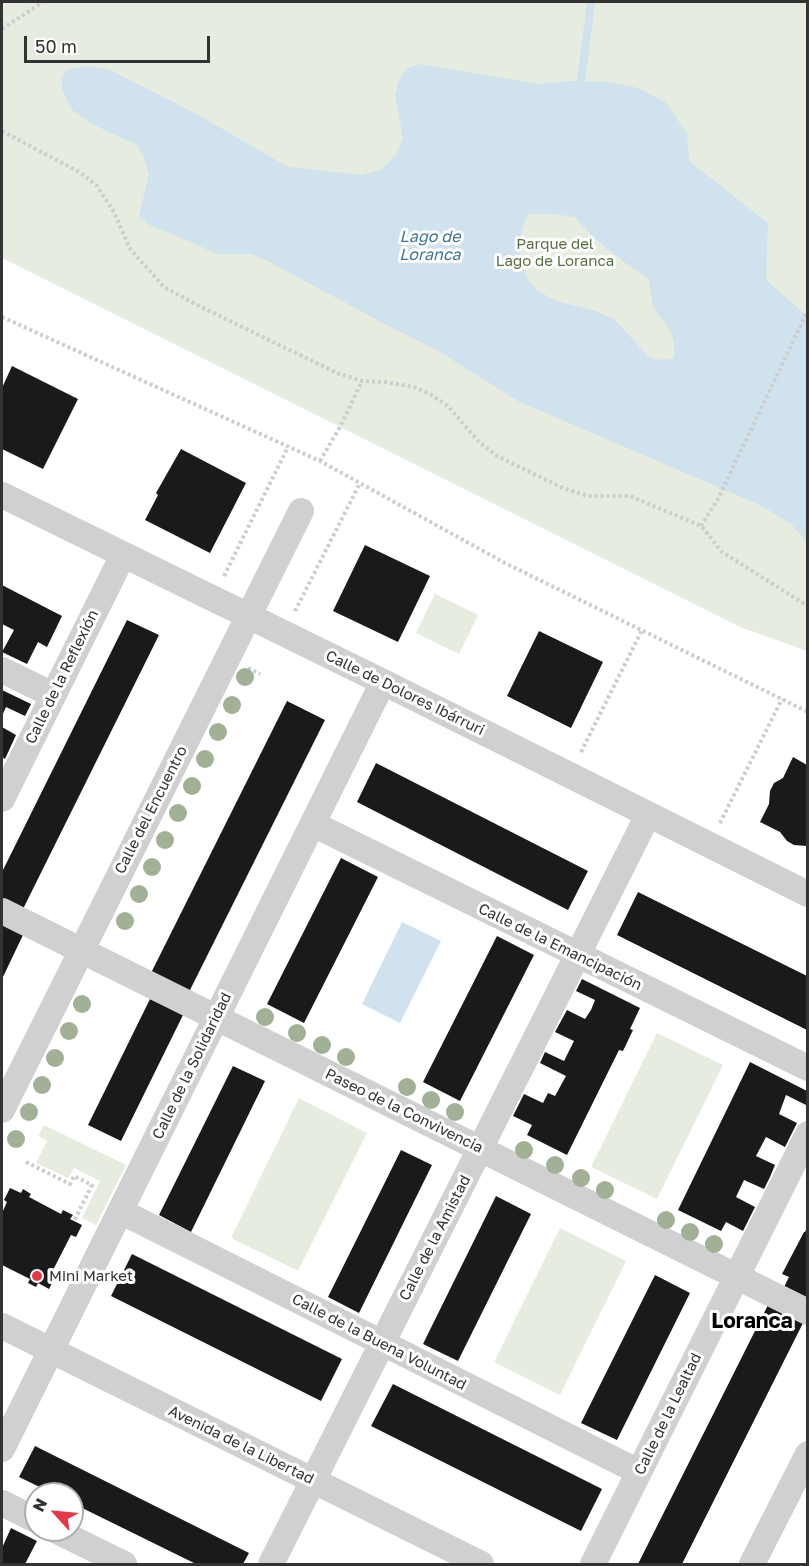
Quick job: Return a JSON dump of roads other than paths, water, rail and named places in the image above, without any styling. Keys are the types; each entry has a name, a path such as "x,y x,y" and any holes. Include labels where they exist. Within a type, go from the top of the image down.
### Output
{"street":[{"name":"Calle de Dolores Ibárruri","path":"2,495 807,894"},
{"name":"Calle del Encuentro","path":"2,1110 301,511"},
{"name":"Calle de la Reflexión","path":"2,799 123,555"},
{"path":"2,669 53,695"},
{"name":"Calle de la Solidaridad","path":"2,1449 383,682"},
{"name":"Calle de la Amistad","path":"271,1564 648,815"},
{"name":"Calle de la Emancipación","path":"313,824 807,1068"},
{"name":"Paseo de la Convivencia","path":"2,911 807,1312"},
{"name":"Calle de la Lealtad","path":"593,1564 807,1134"},
{"name":"Calle de la Buena Voluntad","path":"120,1211 639,1472"},
{"name":"Avenida de la Libertad","path":"2,1326 481,1564"},
{"path":"752,1564 801,1484 807,1454"},
{"path":"2,1503 24,1514"},
{"path":"79,1542 124,1564"}],"water":[{"name":"Lago de Loranca","path":"420,64 539,84 571,81 608,82 638,88 665,102 687,133 689,161 768,223 766,280 807,316 807,542 791,524 760,505 518,401 437,350 266,260 251,254 218,254 148,224 139,216 149,174 137,145 92,124 72,110 62,89 62,76 68,69 90,66 110,70 193,112 288,167 362,175 381,170 396,155 403,138 395,95 399,80 406,69","holes":["528,214 575,217 595,239 649,279 653,307 671,332 674,358 663,360 650,358 615,320 596,311 556,301 538,291 528,280 520,260 522,230"]},
{"path":"402,922 441,941 400,1023 362,1004"}],"waterway":[{"path":"581,81 591,2"}],"place":[{"name":"Mini Market","path":"37,1276"}],"district":[{"name":"Loranca","path":"752,1321"}],"park label":[{"name":"Parque del Lago de Loranca","path":"555,252"}]}
